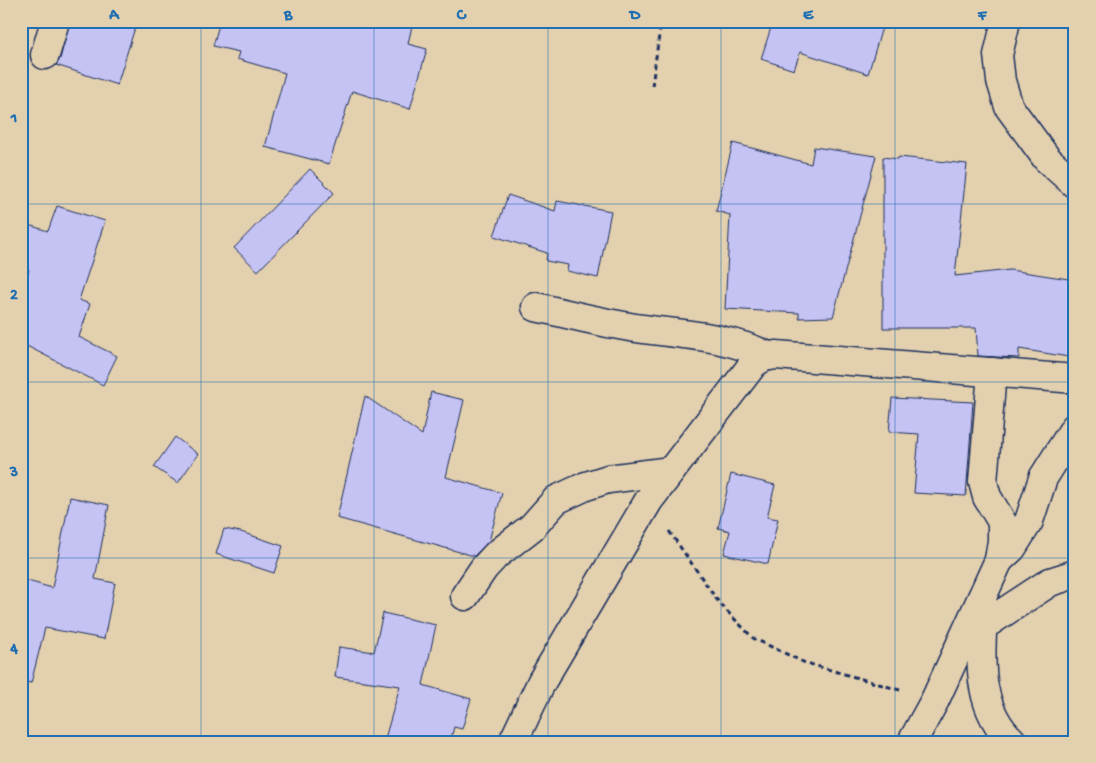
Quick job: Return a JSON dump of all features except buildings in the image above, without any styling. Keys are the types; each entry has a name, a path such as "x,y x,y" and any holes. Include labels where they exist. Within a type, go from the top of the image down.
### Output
{"street":[{"path":"45,55 55,21"},
{"path":"1006,21 998,54 1001,81 1009,107 1047,159 1075,184"},
{"path":"536,307 630,327 729,341 768,356"},
{"path":"514,742 542,681 650,500 754,363 768,356 776,355 1075,379"},
{"path":"912,742 935,700 999,560 1002,522 987,497 983,482 992,372"},
{"path":"999,560 1012,548 1029,521 1044,478 1075,427"},
{"path":"465,596 484,568 496,555 532,527 556,500 586,486 608,479 672,471"},
{"path":"982,626 1050,582 1075,574"},
{"path":"983,594 983,685 988,707 999,727 1013,742"}],"path":[{"path":"652,86 661,21"},
{"path":"650,500 681,549 720,604 753,638 803,662 935,700"}]}
